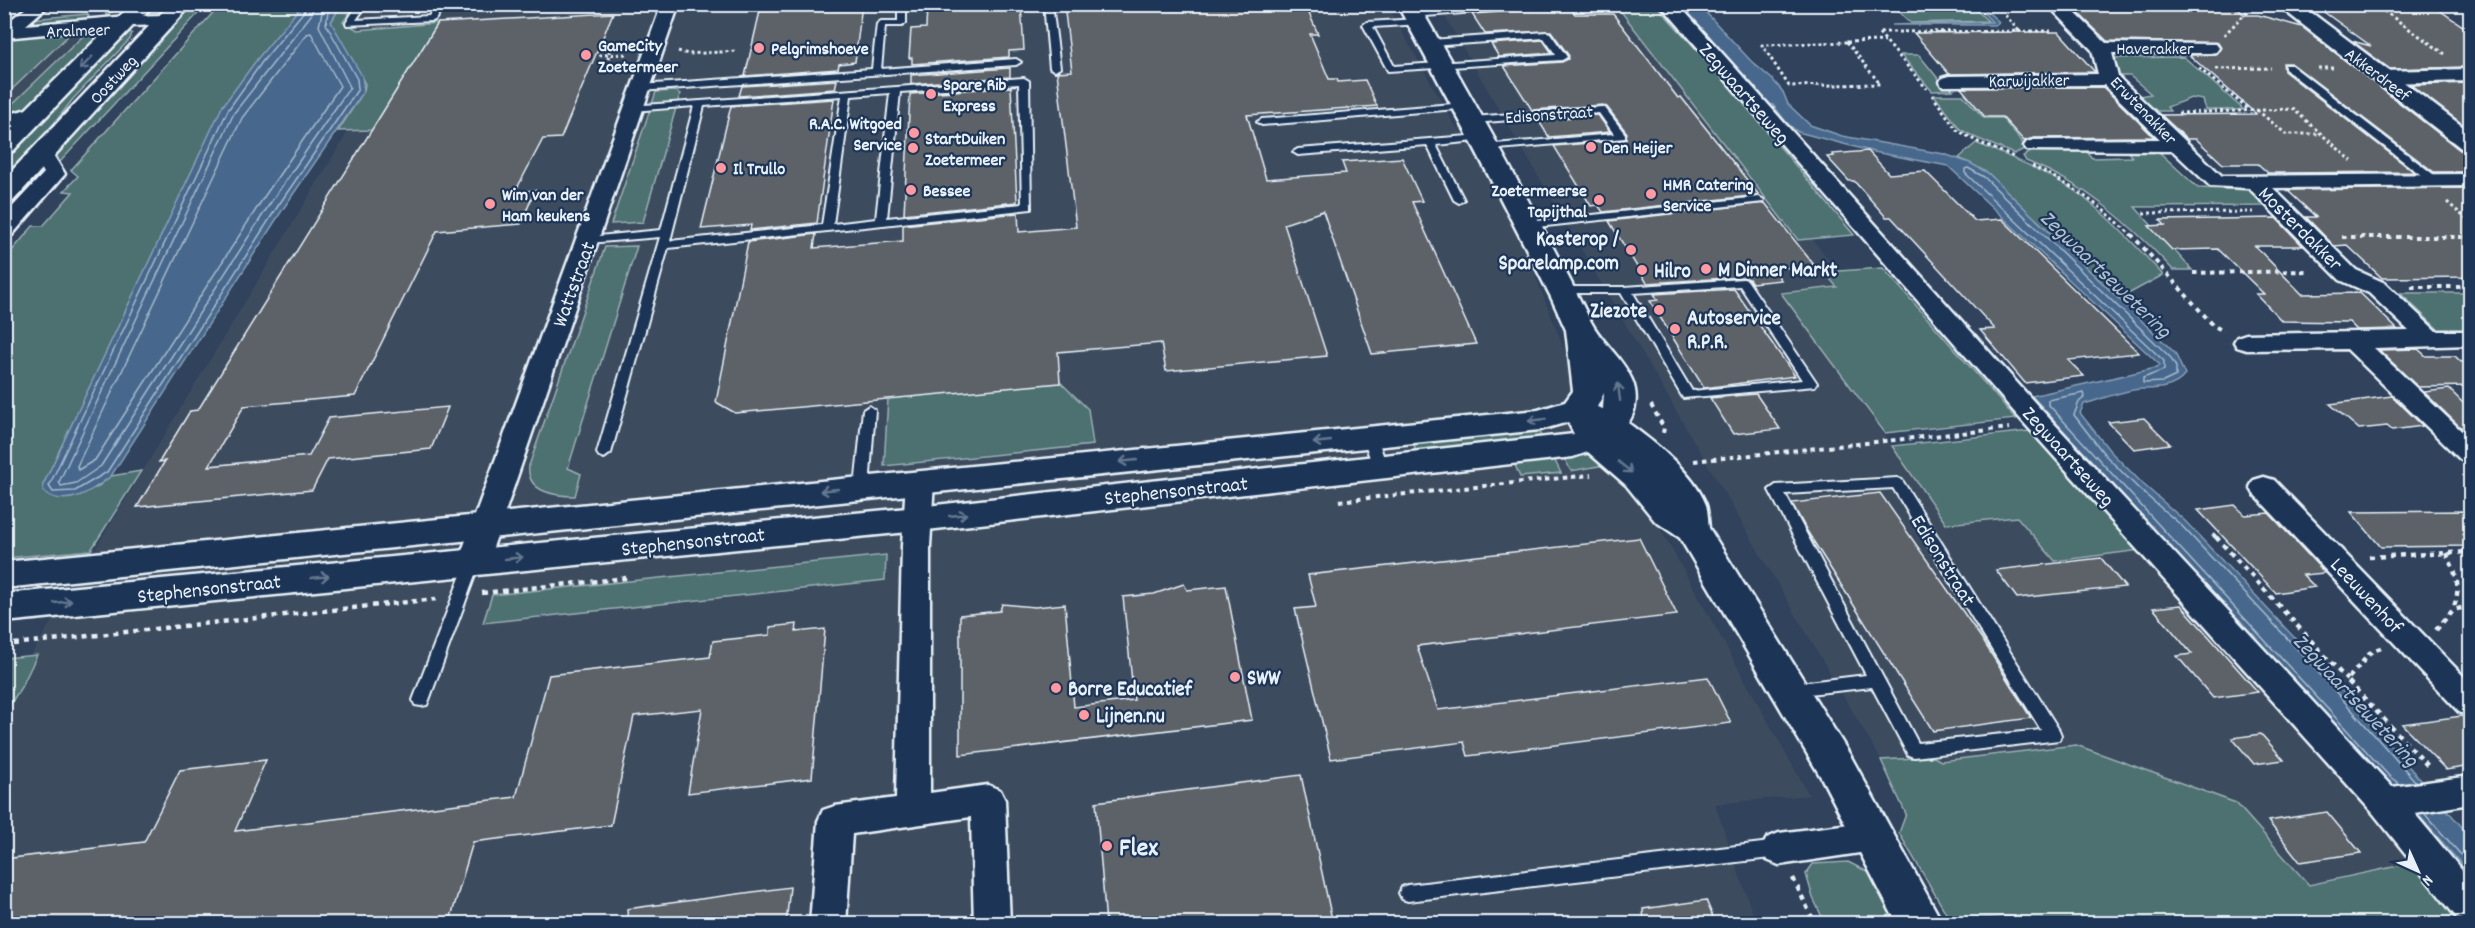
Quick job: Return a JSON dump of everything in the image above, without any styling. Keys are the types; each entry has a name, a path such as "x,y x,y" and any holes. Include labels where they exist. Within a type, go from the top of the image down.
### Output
{"street":[{"path":"6,32 42,4"},
{"name":"Oostweg","path":"4,146 144,4"},
{"name":"Wattstraat","path":"473,562 671,4"},
{"name":"Zegwaartseweg","path":"1668,4 1786,140 2041,425 2388,802 2470,906"},
{"name":"Erwtenakker","path":"2055,4 2101,48 2109,79 2217,183 2255,182"},
{"name":"Akkerdreef","path":"2286,4 2470,143"},
{"name":"Aralmeer","path":"6,32 46,33 123,24 175,12"},
{"name":"Oostweg","path":"4,230 49,164 175,12"},
{"name":"Edisonstraat","path":"1417,21 1477,128 1580,329 1600,353 1617,382 1621,398 1619,409 1602,432"},
{"name":"Haverakker","path":"2101,48 2210,48"},
{"path":"2383,77 2470,75"},
{"name":"Karwijakker","path":"1949,82 2109,79"},
{"path":"4,123 40,111"},
{"path":"2034,146 2177,145"},
{"name":"Oostweg","path":"4,195 49,164"},
{"name":"Mosterdakker","path":"2255,182 2470,180"},
{"name":"Mosterdakker","path":"2255,182 2348,275 2377,288 2430,338"},
{"name":"Edisonstraat","path":"1575,409 1586,400 1589,391 1580,329"},
{"path":"2246,342 2470,338"},
{"path":"2353,341 2470,454"},
{"path":"1575,409 1602,432 1668,474 1689,504 1692,529 1791,690 1921,924"},
{"name":"Stephensonstraat","path":"4,608 473,562 917,532 1375,452 1551,418 1575,409"},
{"name":"Stephensonstraat","path":"4,575 862,486 1375,452 1572,446 1602,432"},
{"path":"913,810 917,532 920,481"},
{"name":"Leeuwenhof","path":"2264,487 2470,703"},
{"path":"2388,802 2455,792"},
{"path":"828,924 834,821 988,800 992,924"},
{"path":"1779,849 1873,836"}],"lane":[{"path":"363,4 350,23 432,18 441,4"},
{"path":"876,72 881,24 902,23 902,4"},
{"path":"1048,4 1055,68"},
{"path":"1417,21 1458,7 1525,5"},
{"path":"1417,21 1547,35 1562,57 1443,66 1391,69 1367,25 1417,21"},
{"path":"636,98 876,72 1016,62"},
{"path":"2288,67 2434,180"},
{"path":"588,240 665,239 827,228 1027,207 1024,81 700,103 636,98"},
{"path":"882,222 895,90"},
{"path":"827,228 847,93"},
{"path":"604,453 665,239 700,103"},
{"name":"Edisonstraat","path":"1602,110 1621,136 1477,128 1602,110"},
{"path":"1262,122 1477,128"},
{"path":"1298,152 1430,142 1477,128"},
{"path":"1430,142 1459,200"},
{"path":"1528,225 1759,200"},
{"path":"1562,290 1625,290 1743,282 1811,383 1688,395 1625,290"},
{"path":"862,486 869,410"},
{"name":"Edisonstraat","path":"1897,483 2053,735 1914,750 1876,680 1776,490 1897,483"},
{"path":"421,700 473,562"},
{"path":"1791,690 1876,680"},
{"path":"1408,893 1779,849"}],"path":[{"path":"2210,48 2255,4"},
{"path":"2374,4 2451,58"},
{"path":"2005,15 2020,31"},
{"path":"2083,31 1879,33 1958,130 1978,142 2069,184 2142,246 2214,326 2246,342"},
{"path":"1847,42 1880,84 1789,86 1762,45 1847,42 1886,41"},
{"path":"608,59 610,47"},
{"path":"2176,48 2250,111"},
{"path":"2145,114 2293,109 2375,181"},
{"path":"2257,110 2286,134 2322,134"},
{"path":"2143,213 2284,212"},
{"path":"2309,237 2470,237"},
{"path":"2193,273 2343,270"},
{"path":"2377,288 2470,287"},
{"path":"1686,457 1694,461 2041,425"},
{"path":"2213,534 2347,680 2455,792"},
{"path":"2334,559 2470,552"},
{"path":"2347,680 2372,651 2434,632 2452,610 2461,592 2460,581 2446,553"},
{"path":"2452,610 2470,606"},
{"path":"1779,849 1815,924"}],"shaded area":[{"path":"356,5 1387,5 1454,124 1476,148 1512,217 1574,374 1809,795 1715,804 1756,923 5,923 4,700 412,26 358,30 343,22"},
{"path":"1438,5 1616,5 1797,240 1812,239 1839,272 1825,272 1837,287 1782,293 1892,446 2017,517 2056,561 2141,550 2413,863 2309,885 2236,803 1941,761 1934,757 1881,760"},
{"path":"85,34 5,116 5,39"}],"green space":[{"path":"356,4 343,22 358,30 438,23 372,130 338,131 364,91 365,84 331,22 341,5"},
{"path":"48,5 126,5 106,15 105,10 100,8 41,10"},
{"path":"193,5 206,5 59,163 56,151"},
{"path":"220,5 302,5 223,107 43,485 44,492 96,488 111,476 141,471 91,550 5,558 5,259 33,226 43,226 73,192 64,191 78,176 71,170"},
{"path":"1616,5 1656,5 1717,72 1854,235 1798,240"},
{"path":"1891,5 1971,5 1988,21 1911,23"},
{"path":"87,14 89,16 84,20 36,25 28,23 31,19"},
{"path":"129,32 132,33 130,39 73,99 32,152 5,181 5,160"},
{"path":"70,34 5,96 5,37"},
{"path":"85,34 98,40 37,104 5,120 5,111"},
{"path":"1901,55 1919,55 1940,81 1945,81 1953,90 1932,91"},
{"path":"2184,57 2244,110 2206,110 2203,100 2191,98 2167,107 2170,111 2156,111 2139,96 2151,94 2130,76 2119,76 2110,66 2116,62 2111,59 2113,58"},
{"path":"676,91 680,94 643,222 611,224 656,92"},
{"path":"1934,95 1963,95 1984,118 2002,118 2027,148 2014,154 1974,137 1960,129"},
{"path":"1976,143 2031,167 2071,188 2094,206 2163,275 2119,299 1988,173 1959,158"},
{"path":"2033,151 2086,151 2092,158 2132,157 2127,151 2158,151 2198,188 2250,190 2267,206 2135,207 2192,270 2173,270 2106,206 2068,181 2026,161 2023,156"},
{"path":"637,246 568,468 581,474 575,496 543,491 532,482 529,466 605,247"},
{"path":"1883,268 2016,419 1885,433 1781,293 1837,287 1824,272"},
{"path":"2400,293 2470,293 2470,330 2439,330"},
{"path":"1059,381 1088,409 1093,445 884,466 888,398"},
{"path":"1537,428 1544,442 1417,455 1414,445 1429,438"},
{"path":"2030,431 2037,433 2141,550 2055,561 2017,517 1946,524 1892,446"},
{"path":"1576,453 1598,457 1610,464 1571,471 1562,454"},
{"path":"1552,455 1561,473 1520,477 1513,460"},
{"path":"886,555 885,580 483,623 492,595"},
{"path":"37,655 23,684 5,713 5,658"},
{"path":"2076,745 2236,803 2309,885 2412,863 2412,859 2467,923 2068,924 2007,916 1950,920 1899,833 1906,814 1881,760 1934,757 1941,761"},
{"path":"1848,862 1872,874 1897,923 1825,923 1813,898 1806,874 1813,864"}],"water":[{"path":"1975,4 1980,5 1999,22 1995,25 1891,25 1992,22"},
{"path":"302,5 341,5 331,22 362,76 364,91 283,209 111,476 79,496 61,499 52,497 44,492 43,485 222,107 258,58"},
{"path":"1679,5 1699,5 1751,61 1773,80 1783,92 1788,104 1810,125 1842,136 1944,154 1970,163 1988,173 2175,353 2185,375 2181,380 2165,387 2135,389 2105,397 2084,404 2080,413 2110,451 2185,521 2305,649 2470,836 2470,874 2394,787 2386,782 2032,396 2156,368 2160,365 1948,166 1874,152 1798,132 1787,123 1773,105"}],"building":[{"path":"862,4 855,62 839,64 838,69 745,76 760,11"},
{"path":"948,4 1021,4 1024,50 1009,51 1009,57 912,64 912,58 909,58 911,29 926,28 927,7"},
{"path":"1064,4 1305,4 1318,34 1310,34 1329,79 1337,79 1338,82 1365,80 1377,106 1247,115 1266,179 1346,173 1342,162 1402,158 1422,201 1412,202 1476,344 1372,354 1323,211 1284,224 1327,356 1166,371 1161,343 1058,352 1060,383 735,413 716,402 748,242 816,234 814,248 903,241 903,225 1018,213 1019,232 1076,227 1057,72 1072,71"},
{"path":"2321,4 2433,6 2470,31 2470,67 2390,69 2352,41 2371,46 2317,7 2324,7"},
{"path":"2070,5 2234,6 2245,15 2258,15 2302,27 2460,150 2470,152 2470,172 2434,172 2291,63 2283,63 2284,71 2414,172 2268,173 2258,164 2223,164 2196,139 2187,139 2161,115 2256,114 2189,55 2216,54 2221,48 2218,43 2107,41"},
{"path":"1570,7 1575,14 1613,14 1678,98 1681,97 1759,195 1603,212 1598,205 1591,206 1554,146 1625,140 1627,133 1603,105 1532,110 1504,66 1562,62 1569,56 1551,31 1485,34 1472,14"},
{"path":"613,13 561,138 543,139 515,192 535,190 521,224 437,231 355,396 244,406 209,466 309,456 329,418 448,407 431,449 328,459 312,490 137,507 165,461 159,462 190,411 198,410 438,23"},
{"path":"2059,32 2095,72 1949,74 1914,33"},
{"path":"1543,40 1552,53 1499,57 1491,44"},
{"path":"1010,68 1010,77 911,84 911,75"},
{"path":"837,80 835,89 739,96 742,86"},
{"path":"2470,83 2470,130 2411,85"},
{"path":"1011,87 1017,202 904,214 910,94"},
{"path":"2103,87 2154,137 2034,138 2024,141 2002,117 1985,117 1961,88"},
{"path":"834,99 817,223 750,230 751,225 701,229 731,106"},
{"path":"1598,115 1610,132 1549,137 1538,120"},
{"path":"1868,151 1889,174 1925,171 1975,221 2002,219 2139,353 2068,360 2084,376 2025,383 1980,330 1995,329 1891,217 1886,217 1854,181 1849,181 1827,157 1834,156 1832,154"},
{"path":"2470,188 2470,277 2382,278 2347,245 2334,246 2306,217 2316,217 2287,190"},
{"path":"1765,203 1814,265 1773,269 1781,280 1752,283 1743,277 1647,283 1609,221"},
{"path":"2276,218 2303,246 2255,246 2302,294 2360,293 2397,329 2357,330 2349,322 2282,321 2256,294 2264,294 2218,249 2172,250 2149,226 2165,225 2160,220"},
{"path":"1734,289 1795,376 1704,388 1650,301 1658,300 1654,294"},
{"path":"2418,349 2426,356 2455,356 2461,362 2470,362 2470,386 2418,387 2379,350"},
{"path":"2449,389 2470,410 2470,427 2460,427 2424,392"},
{"path":"1756,394 1780,429 1733,434 1710,398"},
{"path":"2392,396 2423,426 2392,430 2387,426 2359,429 2330,404"},
{"path":"2144,418 2170,444 2134,449 2108,422"},
{"path":"1880,493 1982,639 2031,718 1933,731 1807,531 1792,503"},
{"path":"2235,505 2245,515 2269,513 2325,573 2303,575 2315,587 2276,593 2198,510"},
{"path":"2470,511 2470,546 2381,547 2351,512"},
{"path":"1639,538 1677,615 1417,646 1438,710 1708,677 1731,723 1468,756 1464,742 1331,759 1295,609 1316,607 1308,575"},
{"path":"2101,558 2125,587 2017,598 1996,570"},
{"path":"1184,584 1187,590 1226,586 1252,720 960,755 960,615 1000,611 1002,604 1035,607 1065,604 1074,707 1134,700 1123,597 1154,594"},
{"path":"2181,605 2258,692 2213,698 2177,656 2192,654 2153,608"},
{"path":"797,624 796,632 825,629 812,778 688,793 702,709 634,716 611,825 473,842 449,924 4,924 4,859 144,842 180,770 266,760 235,831 516,797 549,675 710,657 713,641 770,635 770,627"},
{"path":"2462,716 2470,724 2470,766 2446,770 2402,724"},
{"path":"2261,734 2284,760 2254,764 2232,738"},
{"path":"1301,775 1333,924 1106,924 1096,802"},
{"path":"2327,812 2361,853 2300,862 2268,821"},
{"path":"790,887 786,924 628,924 627,909"},
{"path":"1706,900 1716,924 1644,924 1643,909"}],"place":[{"name":"Pelgrimshoeve","path":"759,48"},
{"name":"GameCity Zoetermeer","path":"586,55"},
{"name":"Spare Rib Express","path":"931,94"},
{"name":"R.A.C. Witgoed Service","path":"914,133"},
{"name":"Den Heijer","path":"1591,147"},
{"name":"StartDuiken Zoetermeer","path":"913,148"},
{"name":"Il Trullo","path":"721,168"},
{"name":"Bessee","path":"911,190"},
{"name":"HMR Catering Service","path":"1651,194"},
{"name":"Zoetermeerse Tapijthal","path":"1599,200"},
{"name":"Wim van der Ham keukens","path":"490,204"},
{"name":"Kasterop / Sparelamp.com","path":"1631,250"},
{"name":"M Dinner Markt","path":"1706,269"},
{"name":"Hilro","path":"1642,270"},
{"name":"Ziezote","path":"1659,310"},
{"name":"Autoservice R.P.R.","path":"1675,329"},
{"name":"SWW","path":"1235,677"},
{"name":"Borre Educatief","path":"1056,688"},
{"name":"Lijnen.nu","path":"1084,715"},
{"name":"Flex","path":"1107,846"}],"water label":[{"name":"Zegwaartsewetering","path":"2107,273"},
{"name":"Zegwaartsewetering","path":"2357,699"}]}
